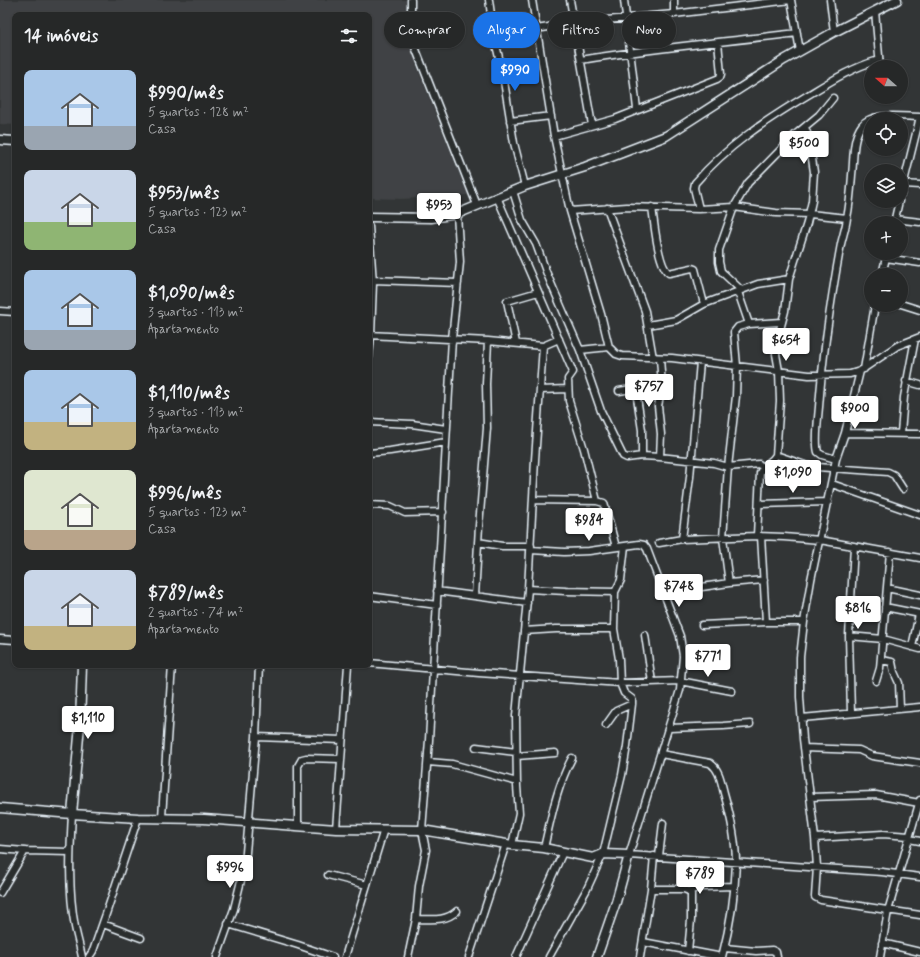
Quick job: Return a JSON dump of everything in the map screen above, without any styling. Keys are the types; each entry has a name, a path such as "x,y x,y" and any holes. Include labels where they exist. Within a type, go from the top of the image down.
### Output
{"street":[{"path":"411,0 411,25 415,47 477,205"},
{"path":"489,0 491,12"},
{"path":"532,0 533,12"},
{"path":"570,0 572,12"},
{"path":"624,0 625,12"},
{"path":"674,0 674,12"},
{"path":"676,14 791,0 800,51"},
{"path":"830,0 834,32"},
{"path":"372,217 431,218 456,214 525,186 563,174 666,136 800,51 875,11 887,2 897,0"},
{"path":"875,11 879,60"},
{"path":"581,60 630,52 797,33"},
{"path":"554,136 623,116 637,109 662,101 720,77 718,42"},
{"path":"497,48 503,75 510,121 525,186"},
{"path":"538,48 550,116 570,211 601,314 609,347 616,354 622,356 737,366 809,376 850,374 862,370 897,346 917,338"},
{"path":"578,48 592,125"},
{"path":"630,48 637,109"},
{"path":"699,209 694,188 695,184 732,146 759,125 812,92 854,69 864,65"},
{"path":"749,324 739,291 721,271 719,262 719,250 734,207 748,183 796,134 819,115 833,98"},
{"path":"510,121 550,116"},
{"path":"836,459 822,455 817,450 821,375 828,321 841,243 847,218 855,140 861,125 866,120 883,116 920,117 908,168"},
{"path":"766,622 764,580 759,536 760,473 762,467 773,460 776,455 780,401 779,371 776,354 778,337 786,311 790,279 810,214 814,172 809,139 805,127"},
{"path":"0,140 12,141"},
{"path":"912,151 920,151"},
{"path":"908,184 920,185"},
{"path":"505,194 538,292 573,372 568,378 569,401 584,450 597,501"},
{"path":"505,194 536,244 544,267 580,350 601,411 624,456 627,458 642,456 690,460 728,467 759,464 762,467"},
{"path":"570,211 607,208 652,207 699,209 734,207 776,213 810,214 847,218"},
{"path":"652,207 659,254 665,271 669,273 692,268 695,269 704,304"},
{"path":"607,208 645,311 657,358 662,386 658,406 661,434 660,457"},
{"path":"408,957 416,919 419,886 426,850 422,830 428,762 452,339 460,262 456,214"},
{"path":"908,222 920,222"},
{"path":"907,260 920,263"},
{"path":"648,325 676,320 704,304 758,284 790,279"},
{"path":"372,280 458,283"},
{"path":"516,343 507,302 509,300 538,292"},
{"path":"908,306 920,310"},
{"path":"0,311 12,312"},
{"path":"874,312 862,370 845,433 836,459 811,580 800,657 800,697 804,748 817,867 815,897 817,899 920,915"},
{"path":"729,583 723,538 728,467 736,396 737,366 734,332 738,327 749,324 782,322"},
{"path":"372,335 488,341 542,346 559,339"},
{"path":"901,433 906,381 917,338"},
{"path":"474,596 487,434 486,384 488,341"},
{"path":"469,957 519,813 516,716 521,676 531,548 542,346"},
{"path":"580,350 609,347"},
{"path":"682,539 690,477 690,460 700,362"},
{"path":"906,381 920,385"},
{"path":"540,390 568,389"},
{"path":"619,391 632,389 636,391 642,430 642,456"},
{"path":"372,422 412,424 446,429"},
{"path":"845,433 920,434"},
{"path":"372,453 446,442"},
{"path":"776,455 805,465 888,472 894,476 903,489"},
{"path":"832,484 920,515"},
{"path":"533,500 597,501 605,503 616,547"},
{"path":"760,504 828,502"},
{"path":"372,505 391,506 405,513 443,512"},
{"path":"659,543 682,539 759,536 820,540 920,558"},
{"path":"478,542 502,546 564,552 589,551 639,544 644,545 647,548 680,636 683,656 680,690 616,902 597,957"},
{"path":"549,957 587,889 603,854 625,761 632,699 624,693 620,684 619,659 614,629 615,592 621,580 625,546"},
{"path":"851,713 848,636 854,546"},
{"path":"876,681 881,660 890,552"},
{"path":"681,590 729,583 764,580"},
{"path":"887,588 920,595"},
{"path":"528,589 566,592 615,592"},
{"path":"437,591 527,603"},
{"path":"372,596 437,605"},
{"path":"885,607 919,614 912,647"},
{"path":"702,625 804,622"},
{"path":"524,631 556,629 614,629"},
{"path":"645,636 652,682"},
{"path":"848,636 883,639 920,649"},
{"path":"0,639 12,640"},
{"path":"881,660 892,662 894,672 899,683 900,709"},
{"path":"372,663 620,684 680,681 732,691"},
{"path":"82,668 80,725 70,852 75,926 82,957"},
{"path":"162,817 172,668"},
{"path":"217,957 240,887 245,864 256,737 259,668"},
{"path":"336,829 348,668"},
{"path":"606,725 616,711 632,704"},
{"path":"802,718 920,707"},
{"path":"669,728 750,724"},
{"path":"256,737 342,740"},
{"path":"476,747 516,754 555,753"},
{"path":"804,748 859,750 872,756 920,763"},
{"path":"643,942 722,957 731,915 734,886 736,861 730,813 719,774 715,767 710,763 661,754"},
{"path":"298,826 299,761 302,758 341,759"},
{"path":"544,848 558,793 572,758"},
{"path":"428,762 452,764 517,782"},
{"path":"810,796 876,796 919,804 888,911 880,957"},
{"path":"0,808 72,814 138,818 162,817 336,829 422,830 544,848 593,858 603,854 657,856 899,873 920,877"},
{"path":"89,957 93,951 103,924 138,818"},
{"path":"640,957 663,823"},
{"path":"344,957 384,829"},
{"path":"815,838 883,834 909,837 920,841"},
{"path":"0,849 70,852"},
{"path":"0,892 25,851"},
{"path":"516,957 563,852"},
{"path":"328,875 367,885"},
{"path":"651,889 689,891 700,887 734,886"},
{"path":"688,951 691,920 691,894 689,891"},
{"path":"416,919 438,920 446,918 457,911"},
{"path":"103,924 141,938"},
{"path":"228,924 333,957"},
{"path":"882,943 920,952"},
{"path":"724,948 756,951 772,950 776,952 777,957"}],"shaded area":[{"path":"0,0 406,0 407,12 384,12 384,48 412,48 417,67 468,195 402,199 372,198 372,12 12,12 12,125 0,124"}]}
